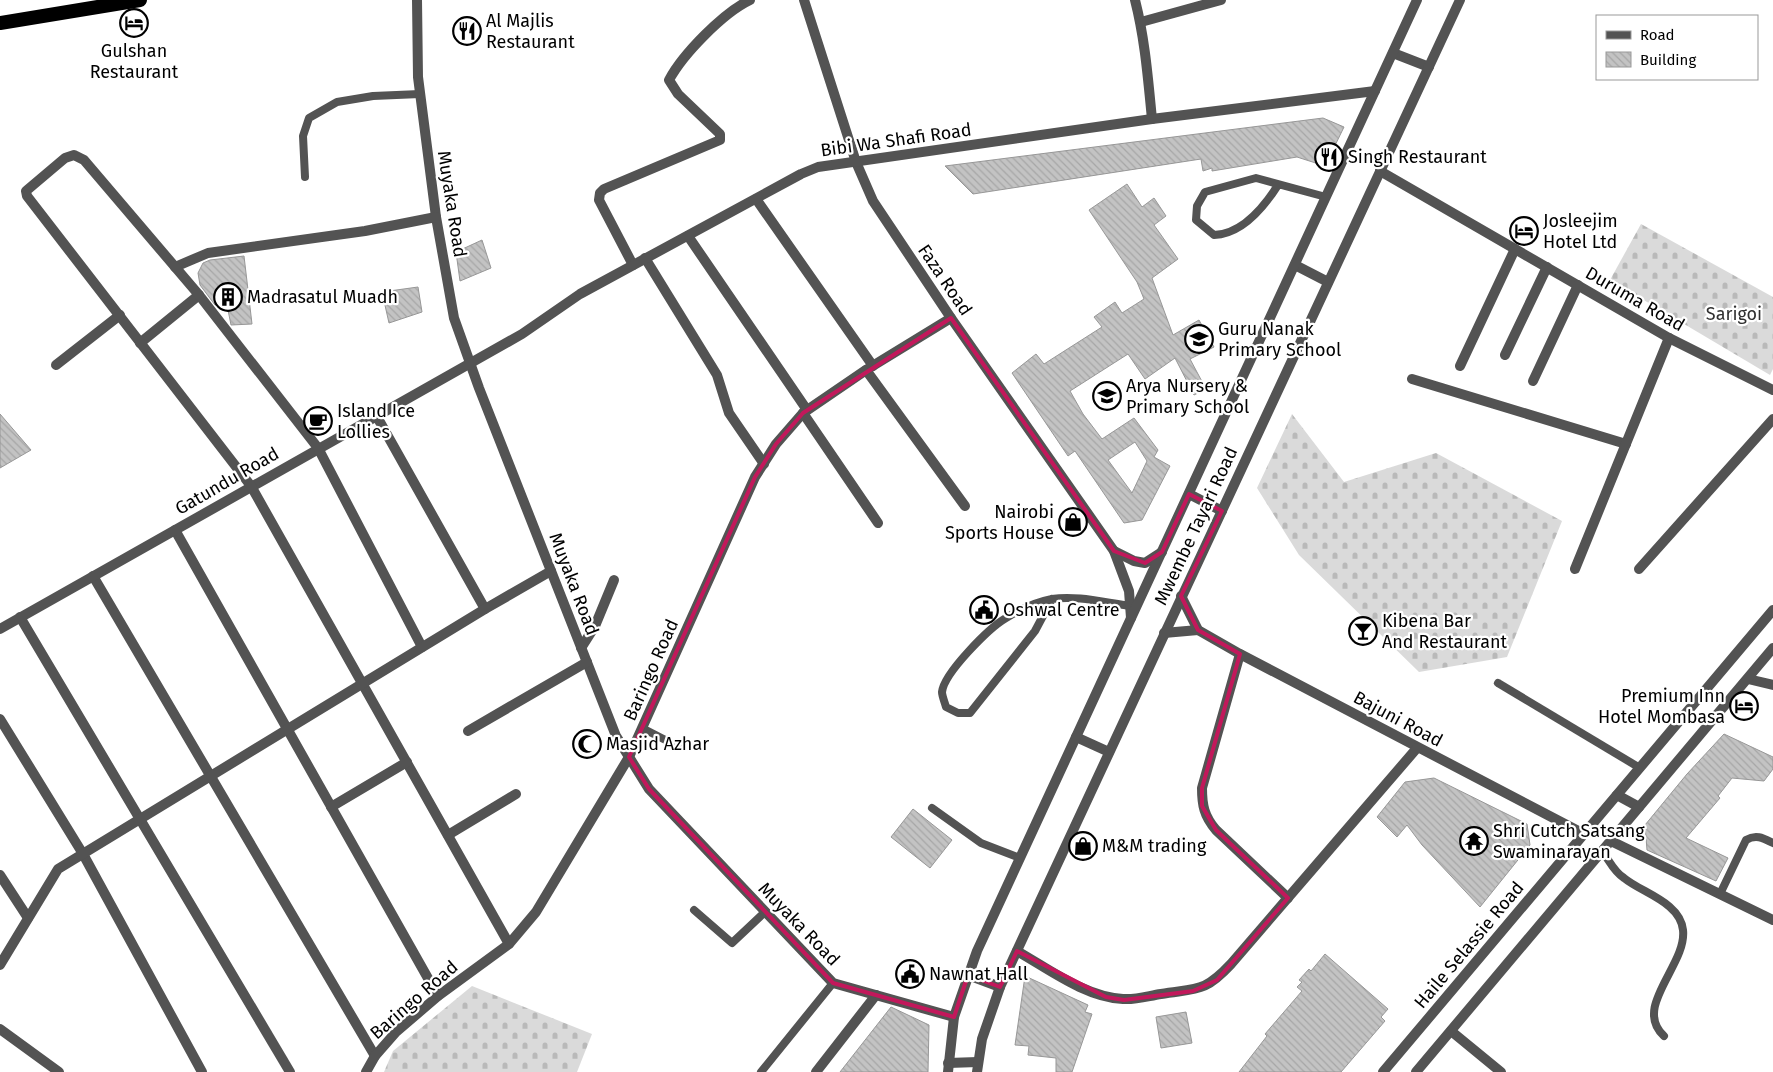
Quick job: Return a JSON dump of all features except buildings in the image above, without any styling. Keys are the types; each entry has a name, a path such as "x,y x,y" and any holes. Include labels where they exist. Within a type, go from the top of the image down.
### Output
{"highway":[{"path":"0,23 140,0"}],"street":[{"name":"Muyaka Road","path":"417,0 420,94 436,217 454,318 616,736 648,789 833,983 954,1017"},
{"path":"633,265 599,200 600,192 720,140 720,134 678,94 669,80 675,69 702,38 735,8 750,0"},
{"name":"Faza Road","path":"804,0 856,162 873,201 951,318 1114,550"},
{"path":"1135,0 1141,22 1152,119"},
{"path":"1141,22 1221,0"},
{"name":"Mwembe Tayari Road","path":"948,1068 954,1017 968,975 1020,858 1418,0"},
{"name":"Mwembe Tayari Road","path":"978,1067 990,1013 1016,951 1460,0"},
{"path":"1393,53 1429,67"},
{"name":"Bibi Wa Shafi Road","path":"470,362 522,334 580,294 809,170 1152,119 1375,92"},
{"path":"422,647 318,448 199,295 79,156 65,158 26,191 140,343 251,486 509,944"},
{"name":"Duruma Road","path":"1380,171 1669,338 1773,390"},
{"path":"756,199 965,506"},
{"path":"175,267 208,253 365,231 436,217"},
{"path":"688,236 878,523"},
{"path":"1460,366 1515,249"},
{"path":"645,258 717,375 729,413 764,464"},
{"path":"1295,265 1328,282"},
{"path":"1505,354 1547,267"},
{"path":"1533,381 1578,285"},
{"path":"140,343 199,295"},
{"path":"56,365 120,315"},
{"name":"Baringo Road","path":"366,1072 374,1056 396,1032 438,996 509,944 536,912 629,757 755,478 776,444 805,412 870,368 951,318"},
{"path":"1575,569 1669,338"},
{"name":"Gatundu Road","path":"0,629 470,362"},
{"path":"1412,379 1626,444"},
{"path":"376,415 485,608"},
{"path":"1639,569 1773,419"},
{"path":"1189,494 1222,511"},
{"path":"175,530 438,996"},
{"path":"1114,550 1134,561 1145,563 1162,552"},
{"path":"1114,550 1130,591 1131,618"},
{"path":"0,965 58,869 485,608 551,571"},
{"path":"93,576 374,1056"},
{"path":"581,648 595,626 614,580"},
{"path":"1164,633 1198,630 1181,596"},
{"name":"Haile Selassie Road","path":"1382,1072 1773,610"},
{"path":"20,617 290,1072"},
{"path":"574,629 595,626"},
{"name":"Bajuni Road","path":"1198,630 1417,748 1584,834"},
{"path":"1416,1072 1773,648"},
{"path":"1240,654 1202,788 1202,806 1207,819 1216,830 1288,898"},
{"path":"468,731 587,662"},
{"path":"1748,679 1773,685"},
{"path":"0,719 83,854 202,1072"},
{"path":"1076,737 1109,752"},
{"path":"1016,951 1086,990 1106,997 1124,1000 1193,991 1217,980 1417,748"},
{"path":"331,807 407,762"},
{"path":"448,835 516,794"},
{"path":"1617,795 1639,807"},
{"path":"1611,841 1773,920"},
{"path":"0,875 28,918"},
{"path":"968,975 1000,987"},
{"path":"816,1072 876,995"},
{"path":"0,1029 59,1072"},
{"path":"1450,1031 1501,1072"},
{"path":"948,1068 978,1067"}],"lane":[{"path":"305,177 303,136 309,118 337,102 373,96 420,94"},
{"path":"1278,185 1262,210 1226,234 1214,235 1196,220 1197,206 1205,192 1256,178 1326,197"},
{"path":"1052,599 1035,631 970,713 958,713 946,707 942,692 949,676 987,633 1005,618 1023,609 1052,599 1131,606"},
{"path":"1498,683 1640,768"},
{"path":"642,728 679,747"},
{"path":"932,808 981,843 1020,858"},
{"path":"1720,894 1746,840 1752,836 1760,837 1773,843"},
{"path":"1602,851 1623,878 1667,905 1681,921 1683,930 1682,948 1653,1008 1656,1029 1664,1036"},
{"path":"694,910 732,942 765,912"},
{"path":"762,1072 833,983"}],"highlighted area":[{"path":"951,318 1114,551 1145,563 1162,552 1189,494 1222,511 1181,596 1198,630 1240,654 1202,788 1202,806 1216,830 1288,898 1217,980 1193,991 1124,1000 1106,997 1017,951 1000,987 968,975 954,1017 833,983 649,789 629,757 755,477 776,444 803,413"}],"green space":[{"name":"Sarigoi","path":"1641,224 1773,297 1773,369 1770,375 1610,280"},
{"path":"1292,414 1344,482 1436,453 1562,521 1507,657 1419,672 1299,555 1257,488"},
{"path":"472,986 592,1034 577,1072 384,1072 393,1051"}],"place":[{"name":"Gulshan Restaurant","path":"134,23"},
{"name":"Al Majlis Restaurant","path":"467,31"},
{"name":"Singh Restaurant","path":"1329,157"},
{"name":"Josleejim Hotel Ltd","path":"1524,231"},
{"name":"Madrasatul Muadh","path":"228,297"},
{"name":"Guru Nanak Primary School","path":"1199,339"},
{"name":"Arya Nursery & Primary School","path":"1107,396"},
{"name":"Island Ice Lollies","path":"318,421"},
{"name":"Nairobi Sports House","path":"1073,522"},
{"name":"Oshwal Centre","path":"984,610"},
{"name":"Kibena Bar And Restaurant","path":"1363,631"},
{"name":"Premium Inn Hotel Mombasa","path":"1744,706"},
{"name":"Masjid Azhar","path":"587,744"},
{"name":"Shri Cutch Satsang Swaminarayan","path":"1474,841"},
{"name":"M&M trading","path":"1083,846"},
{"name":"Nawnat Hall","path":"910,974"}]}
